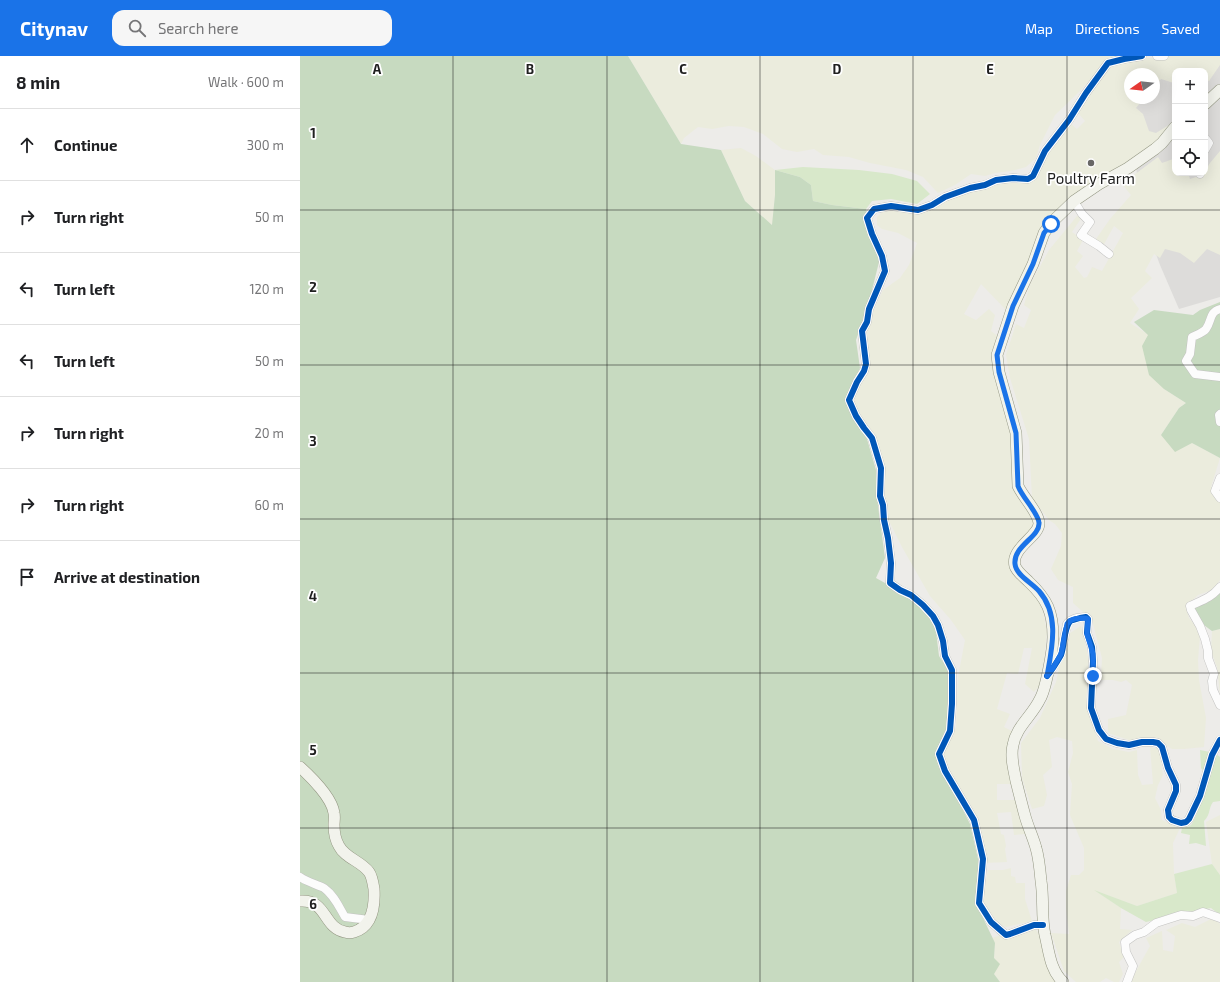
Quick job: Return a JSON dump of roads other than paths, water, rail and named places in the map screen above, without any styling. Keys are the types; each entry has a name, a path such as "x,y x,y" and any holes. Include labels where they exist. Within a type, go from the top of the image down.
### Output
{"main road":[{"path":"1208,101 1220,90"},
{"path":"1063,982 1052,964 1043,925 1042,882 1036,849 1025,817 1012,760 1012,747 1016,735 1024,721 1033,712 1041,698 1047,676 1053,639 1052,621 1045,600 1039,591 1020,573 1015,565 1015,557 1038,529 1039,523 1018,486 1016,433 999,372 997,355 1013,306 1033,264 1044,233 1051,224 1074,201 1128,168 1162,143 1172,131"},
{"path":"300,767 309,775 327,798 334,813 334,826 339,847 346,855 369,872 373,881 375,900 373,912 369,920 363,928 352,933 339,931 314,903 307,900 300,901"}],"street":[{"path":"1043,925 1034,925 1006,935 991,922 979,903 983,859 974,820 945,771 939,754 950,731 952,670 945,656 943,641 938,625 933,616 911,595 900,590 890,582 892,563 884,520 883,505 880,496 881,468 872,438 856,416 849,400 866,364 862,331 867,322 870,309 885,271 882,256 872,234 867,218 874,209 891,206 918,210 932,205 945,197 996,180 1013,178 1028,179 1033,176 1045,151 1069,120 1086,93 1108,63 1142,56"},
{"path":"1156,56 1164,56"},
{"path":"1074,201 1082,214 1090,222 1081,235 1109,254"},
{"path":"1220,309 1215,310 1205,330 1192,337 1190,354 1186,362 1195,374 1220,377"},
{"path":"1220,414 1220,422"},
{"path":"1220,478 1215,491 1220,498"},
{"path":"1220,586 1209,598 1190,606 1205,639 1208,658 1214,674 1212,681 1213,690 1220,705"},
{"path":"1047,676 1061,654 1067,624 1073,619 1088,619 1087,634 1092,648 1093,661 1091,708 1099,730 1106,739 1118,743 1129,745 1142,742 1153,742 1158,743 1162,747 1168,768 1176,785 1176,791 1169,804 1168,814 1171,819 1176,822 1186,822 1191,814 1200,796 1212,755 1220,740"},
{"path":"300,877 324,888 333,897 345,917 369,920"},
{"path":"1126,982 1133,966 1126,952 1125,942 1135,935 1144,932 1156,923 1181,915 1193,916 1203,912 1220,918"}],"place":[{"name":"Poultry Farm","path":"1091,163"}]}
